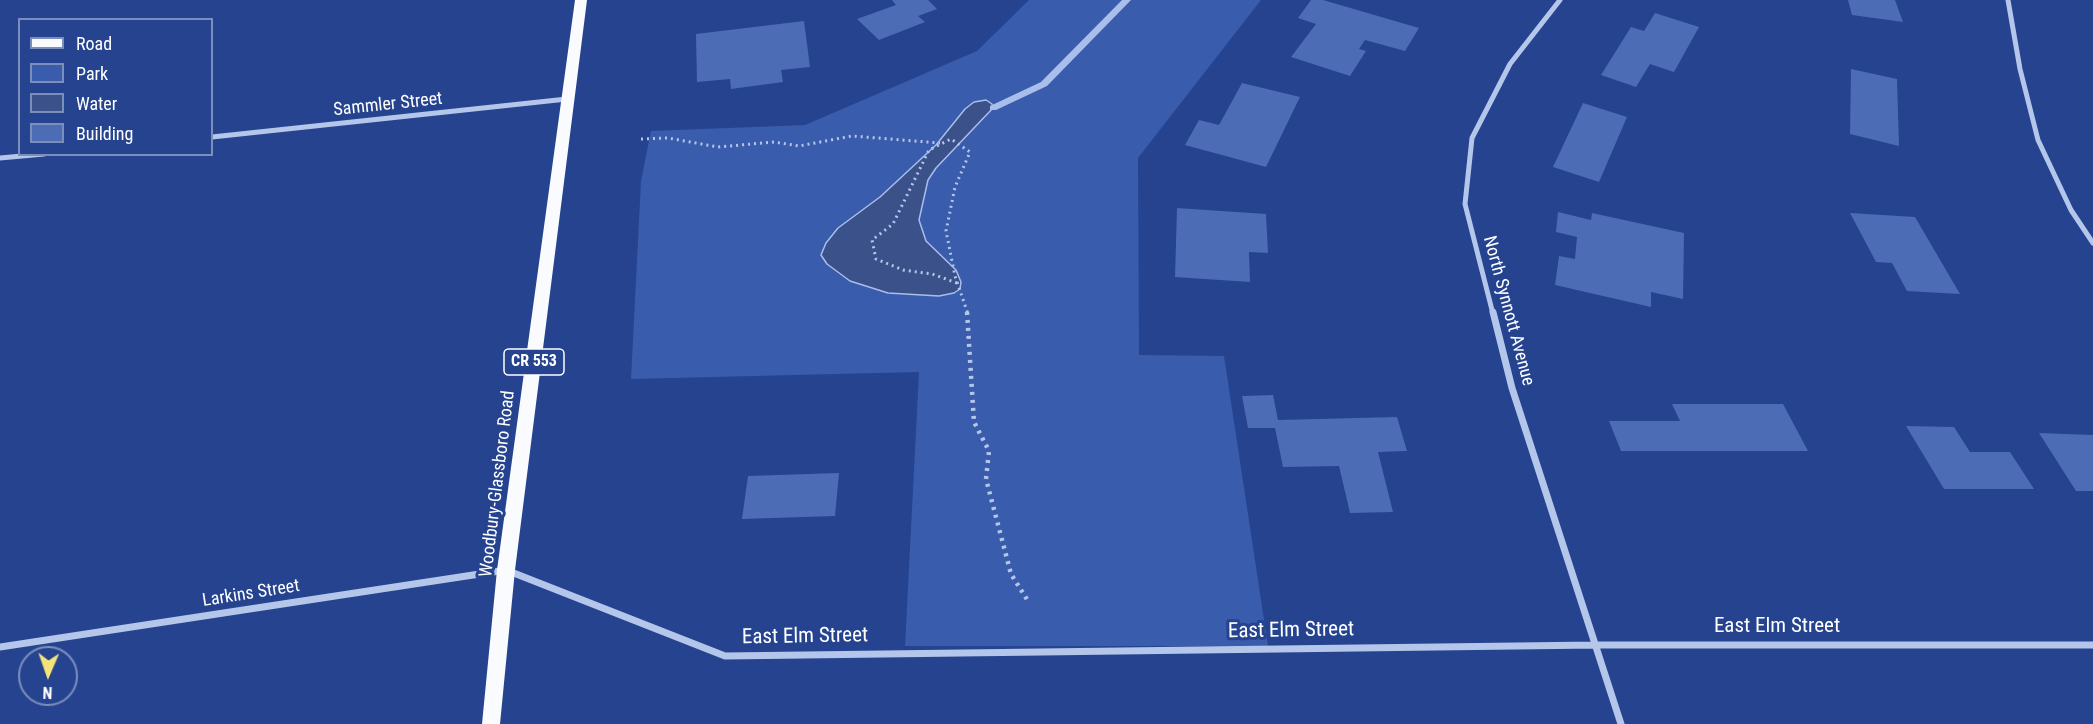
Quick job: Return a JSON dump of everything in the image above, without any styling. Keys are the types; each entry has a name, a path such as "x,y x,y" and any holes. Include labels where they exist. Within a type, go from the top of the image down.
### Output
{"main road":[{"name":"Woodbury-Glassboro Road","path":"491,724 506,570 581,0"}],"street":[{"name":"North Synnott Avenue","path":"1560,0 1509,64 1472,138 1465,204 1512,388 1621,724"},
{"path":"2008,0 2020,69 2038,140 2071,210 2093,243"},
{"name":"Sammler Street","path":"213,137 568,99"},
{"path":"0,159 26,156"},
{"name":"East Elm Street","path":"506,570 725,656 1595,645 2093,645"},
{"name":"Larkins Street","path":"0,647 506,570"}],"path":[{"path":"641,139 668,138 718,147 774,142 799,146 852,136 943,143"},
{"path":"957,283 932,274 903,270 876,259 872,240 893,224 929,150 951,139 970,152 955,187 945,231 957,283 969,318 974,422 989,451 986,479 1011,574 1028,601"}],"green space":[{"path":"1029,0 1261,0 1138,158 1139,355 1224,356 1268,646 905,646 919,372 631,379 641,181 651,131 805,125 977,51"}],"water":[{"path":"986,100 992,104 993,108 936,168 928,180 919,220 926,241 956,270 961,282 960,289 954,293 939,296 888,293 850,281 827,264 821,255 826,243 838,228 880,197 936,145 965,109 974,102"}],"building":[{"path":"892,0 928,0 937,9 918,16 925,22 879,40 857,19 896,5"},
{"path":"1311,0 1323,0 1419,28 1405,51 1365,40 1359,49 1366,51 1350,76 1291,57 1316,24 1298,18"},
{"path":"1848,0 1895,0 1903,22 1852,15"},
{"path":"1655,13 1699,27 1674,72 1650,64 1636,87 1601,75 1631,27 1644,31"},
{"path":"804,21 810,67 781,70 783,82 731,89 730,79 697,82 696,34"},
{"path":"1851,69 1897,79 1899,146 1850,134"},
{"path":"1242,83 1300,97 1266,167 1185,145 1199,120 1219,125"},
{"path":"1583,103 1627,117 1599,182 1553,167"},
{"path":"1177,208 1266,214 1268,253 1249,252 1250,282 1175,277"},
{"path":"1558,212 1591,220 1592,213 1684,233 1683,299 1651,292 1651,307 1555,285 1559,256 1575,259 1577,237 1556,232"},
{"path":"1850,213 1915,217 1960,294 1907,291 1892,263 1876,262"},
{"path":"1273,395 1278,420 1397,417 1407,451 1378,452 1393,512 1350,513 1339,466 1283,467 1275,428 1248,428 1242,396"},
{"path":"1672,404 1783,404 1808,451 1621,451 1609,421 1680,421"},
{"path":"1906,426 1954,427 1970,452 2010,452 2034,489 1944,489"},
{"path":"2039,433 2093,435 2093,491 2076,491"},
{"path":"839,473 835,516 742,519 748,476"}],"waterway":[{"path":"993,108 1044,84 1127,0"}]}
